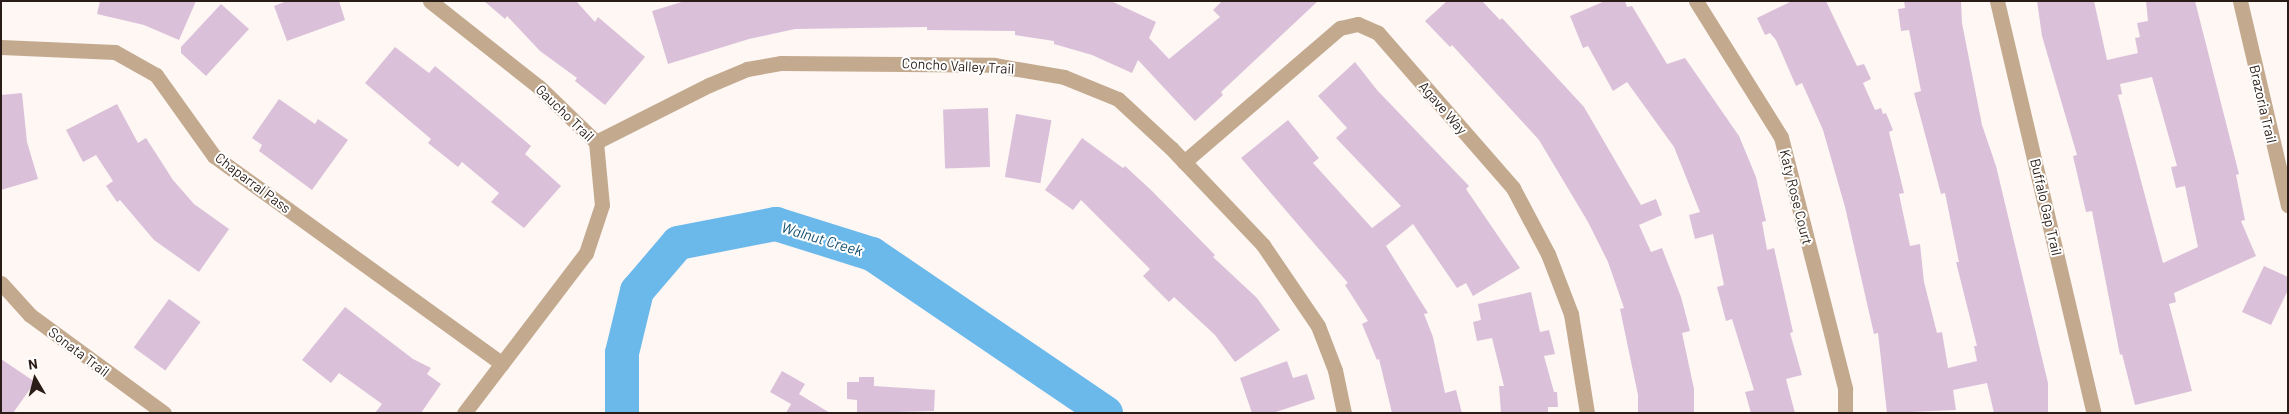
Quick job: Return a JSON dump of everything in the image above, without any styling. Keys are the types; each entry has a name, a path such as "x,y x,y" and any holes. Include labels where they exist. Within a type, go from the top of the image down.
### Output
{"street":[{"name":"Gaucho Trail","path":"430,1 539,87 596,142 602,205 586,253 464,413"},
{"name":"Katy Rose Court","path":"1696,1 1781,137 1845,389 1845,413"},
{"name":"Buffalo Gap Trail","path":"1997,1 2094,413"},
{"name":"Brazoria Trail","path":"2240,1 2288,205"},
{"name":"Agave Way","path":"1184,162 1340,28 1358,24 1378,33 1513,188 1548,254 1571,314 1587,413"},
{"name":"Chaparral Pass","path":"1,47 115,52 156,75 214,156 502,364"},
{"name":"Concho Valley Trail","path":"596,142 746,70 780,63 994,65 1064,77 1118,100 1184,162 1263,245 1318,326 1335,370 1344,413"},
{"name":"Sonata Trail","path":"1,283 30,314 164,413"}],"building":[{"path":"100,1 196,1 179,40 144,25 97,14"},
{"path":"287,1 339,1 345,20 287,41 274,6"},
{"path":"484,1 576,1 595,22 598,17 645,57 605,105 575,81 577,78 540,51 507,16 505,19"},
{"path":"685,1 1111,1 1156,22 1149,38 1169,59 1220,17 1213,10 1222,1 1318,1 1221,92 1223,95 1195,121 1138,60 1132,73 1092,55 1054,44 1054,41 1015,35 1015,31 927,30 927,27 795,29 749,39 668,64 652,11"},
{"path":"1447,1 1482,1 1500,20 1502,18 1584,107 1641,205 1656,199 1662,215 1639,225 1651,252 1662,248 1681,297 1690,331 1682,333 1694,389 1694,413 1638,413 1638,395 1620,309 1624,308 1608,262 1588,222 1539,140 1452,45 1450,47 1425,21"},
{"path":"1605,1 1625,1 1627,7 1632,6 1667,64 1685,58 1739,136 1756,177 1766,221 1762,222 1767,250 1774,248 1793,332 1790,333 1802,375 1786,379 1795,413 1751,413 1745,392 1754,390 1732,319 1726,321 1717,287 1724,285 1713,234 1695,239 1689,215 1700,212 1674,147 1627,82 1613,91 1588,46 1583,48 1570,16"},
{"path":"1792,1 1826,1 1857,66 1864,64 1871,79 1863,83 1875,110 1881,108 1883,114 1886,113 1893,130 1889,132 1904,193 1899,194 1910,246 1920,244 1924,282 1937,333 1942,332 1948,368 1977,361 1974,346 1977,346 1956,262 1959,262 1945,193 1941,194 1914,93 1921,91 1909,30 1901,31 1898,9 1905,8 1904,1 1961,1 1962,23 1982,125 1996,166 2048,383 2048,413 1994,413 1987,383 1953,390 1956,410 1887,413 1878,333 1874,334 1845,207 1823,130 1802,83 1796,86 1776,40 1770,33 1765,35 1757,18"},
{"path":"2037,1 2094,1 2107,60 2138,53 2135,38 2140,37 2137,23 2148,21 2146,1 2195,1 2239,174 2236,175 2245,220 2241,221 2256,256 2174,293 2176,302 2169,304 2192,391 2135,405 2122,354 2120,355 2092,211 2086,212 2073,156 2077,155 2042,36","holes":["2152,77 2177,166 2171,167 2176,188 2185,186 2198,247 2163,263 2118,95 2122,94 2120,84"]},
{"path":"221,4 249,29 206,76 181,53 181,47"},
{"path":"395,47 429,73 435,66 498,118 531,146 525,154 561,186 524,228 491,202 499,193 462,162 458,167 428,143 431,139 365,83"},
{"path":"1355,62 1377,90 1469,186 1466,189 1520,268 1473,296 1466,283 1457,288 1413,224 1386,246 1428,313 1424,314 1433,337 1445,393 1456,390 1462,413 1392,413 1379,359 1377,360 1362,324 1368,321 1345,285 1348,283 1241,158 1288,120 1319,158 1313,163 1372,228 1401,206 1336,138 1347,128 1318,96"},
{"path":"22,93 27,142 38,179 1,190 1,95"},
{"path":"279,99 315,124 318,119 348,140 312,190 259,151 262,145 252,138"},
{"path":"117,104 138,143 146,138 173,180 194,204 229,229 199,272 154,240 120,200 117,202 106,186 113,181 96,155 83,162 66,130"},
{"path":"988,108 990,167 945,169 943,110"},
{"path":"1016,114 1051,120 1040,183 1005,177"},
{"path":"1082,138 1123,168 1125,166 1152,191 1215,255 1213,257 1257,298 1280,330 1235,362 1215,335 1174,297 1169,302 1143,276 1150,269 1081,200 1073,210 1045,190"},
{"path":"2264,266 2288,277 2288,290 2271,325 2242,312"},
{"path":"1531,292 1540,332 1549,330 1555,354 1544,356 1554,392 1557,392 1558,407 1548,407 1548,413 1501,413 1499,386 1504,386 1492,338 1477,341 1473,322 1481,320 1478,304"},
{"path":"169,299 201,322 165,370 134,348"},
{"path":"345,307 413,359 431,368 427,374 441,384 421,413 375,413 382,404 339,373 331,383 302,360"},
{"path":"1,359 35,382 13,413 1,413"},
{"path":"1287,361 1293,378 1307,374 1315,399 1273,413 1252,413 1240,378"},
{"path":"782,371 805,384 799,394 830,413 786,413 791,404 770,392"},
{"path":"859,377 874,377 874,386 935,390 934,411 857,413 857,400 847,399 847,382 859,382"}],"waterway":[{"name":"Walnut Creek","path":"622,413 622,353 637,291 678,243 776,224 872,254 1106,413"}]}
